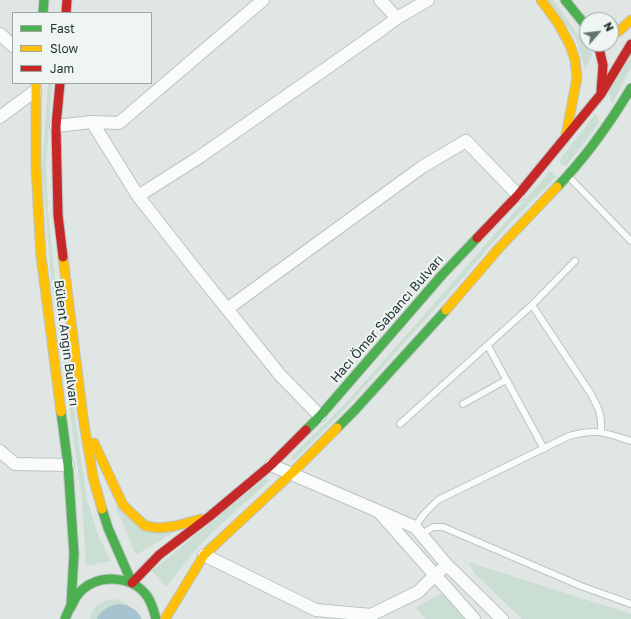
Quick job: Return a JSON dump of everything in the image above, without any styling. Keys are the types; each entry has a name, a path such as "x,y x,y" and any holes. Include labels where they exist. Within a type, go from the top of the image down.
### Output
{"main road":[{"path":"43,12 44,0"},
{"path":"66,12 67,0"},
{"path":"541,0 558,23 570,45 575,60 577,78 565,137"},
{"path":"565,0 579,17"},
{"path":"619,31 631,20"},
{"name":"Hacı Ömer Sabancı Bulvarı","path":"132,583 159,555 210,516 272,465 320,416 442,275 552,159 565,137 601,94 631,44"},
{"path":"600,52 603,65 601,94 606,127"},
{"name":"Bülent Angın Bulvarı","path":"60,84 56,126 58,215 83,417 93,478 108,528 132,583"},
{"name":"Bülent Angın Bulvarı","path":"35,87 36,168 40,235 68,465 74,554 71,605"},
{"path":"165,619 204,555 292,473 355,410 440,317 606,127 631,88"},
{"path":"83,417 122,505 145,526 158,528 175,526 210,516"},
{"path":"65,619 71,605 79,594 89,585 102,579 117,578 132,583 144,592 153,605 156,619"},
{"path":"68,619 71,605"}],"street":[{"path":"56,126 92,122 119,122 263,0"},
{"path":"380,0 397,18"},
{"path":"138,196 198,158 397,18 428,0"},
{"path":"0,34 12,45"},
{"path":"0,117 35,87"},
{"path":"92,122 138,196 280,375 320,416"},
{"path":"227,309 422,167 466,141 518,195"},
{"path":"1,456 15,464 68,465"},
{"path":"272,465 418,530 447,565 502,619"},
{"path":"378,511 434,576 474,619"},
{"path":"204,555 316,610 371,615 418,592 447,565"}],"lane":[{"path":"566,173 631,241"},
{"path":"400,424 532,305 575,260"},
{"path":"532,305 591,394 602,418 601,432"},
{"path":"488,346 544,449"},
{"path":"463,404 506,380"},
{"path":"418,530 424,514 438,500 569,436 585,432 601,432 631,441"},
{"path":"418,530 443,527 574,583 631,604"}],"green space":[{"path":"548,0 553,0 579,36 579,49 576,39"},
{"path":"580,52 594,52 585,69"},
{"path":"631,56 631,67 612,104 608,92"},
{"path":"48,84 52,84 46,169 48,211 55,279 87,500 98,535 111,561 86,566 82,499 51,279 42,169"},
{"path":"596,113 599,123 566,166 560,164 561,158"},
{"path":"550,171 556,177 509,224 460,281 342,412 294,460 291,457 341,408 380,365"},
{"path":"266,477 269,481 199,546 166,587 152,571"},
{"path":"116,507 176,531 136,555"},
{"path":"468,562 631,614 631,619 522,619 476,575"},
{"path":"445,591 468,619 425,619 416,608"},
{"path":"111,599 120,600 127,604 133,610 136,619 90,619 97,605 103,601"}],"water":[{"path":"119,604 132,608 142,619 97,619 106,608"}],"traffic: fast":[{"path":"43,12 44,0"},
{"path":"565,0 579,17"},
{"path":"557,187 578,164 597,139 631,88"},
{"path":"306,430 320,416 442,275 477,238"},
{"path":"337,428 446,310"},
{"path":"61,412 68,465 74,554 71,605 65,619"},
{"path":"102,509 108,528 132,583"},
{"path":"71,607 79,593 90,584 107,579 116,579 134,584 141,589 150,601 156,619"}],"traffic: slow":[{"path":"541,0 558,23 570,45 575,60 577,78 566,135"},
{"path":"619,31 631,20"},
{"path":"36,84 36,168 41,256 61,412"},
{"path":"446,310 499,248 557,187"},
{"path":"63,257 83,417 93,477 102,509"},
{"path":"165,619 204,555 292,473 337,428"},
{"path":"94,443 123,505 145,526 159,528 175,526 201,519"}],"traffic: jam":[{"path":"66,12 67,0"},
{"path":"477,238 518,195 601,94 631,44"},
{"path":"600,52 603,65 601,91"},
{"path":"60,84 56,126 58,215 63,257"},
{"path":"132,583 159,555 210,516 271,465 306,430"}]}
